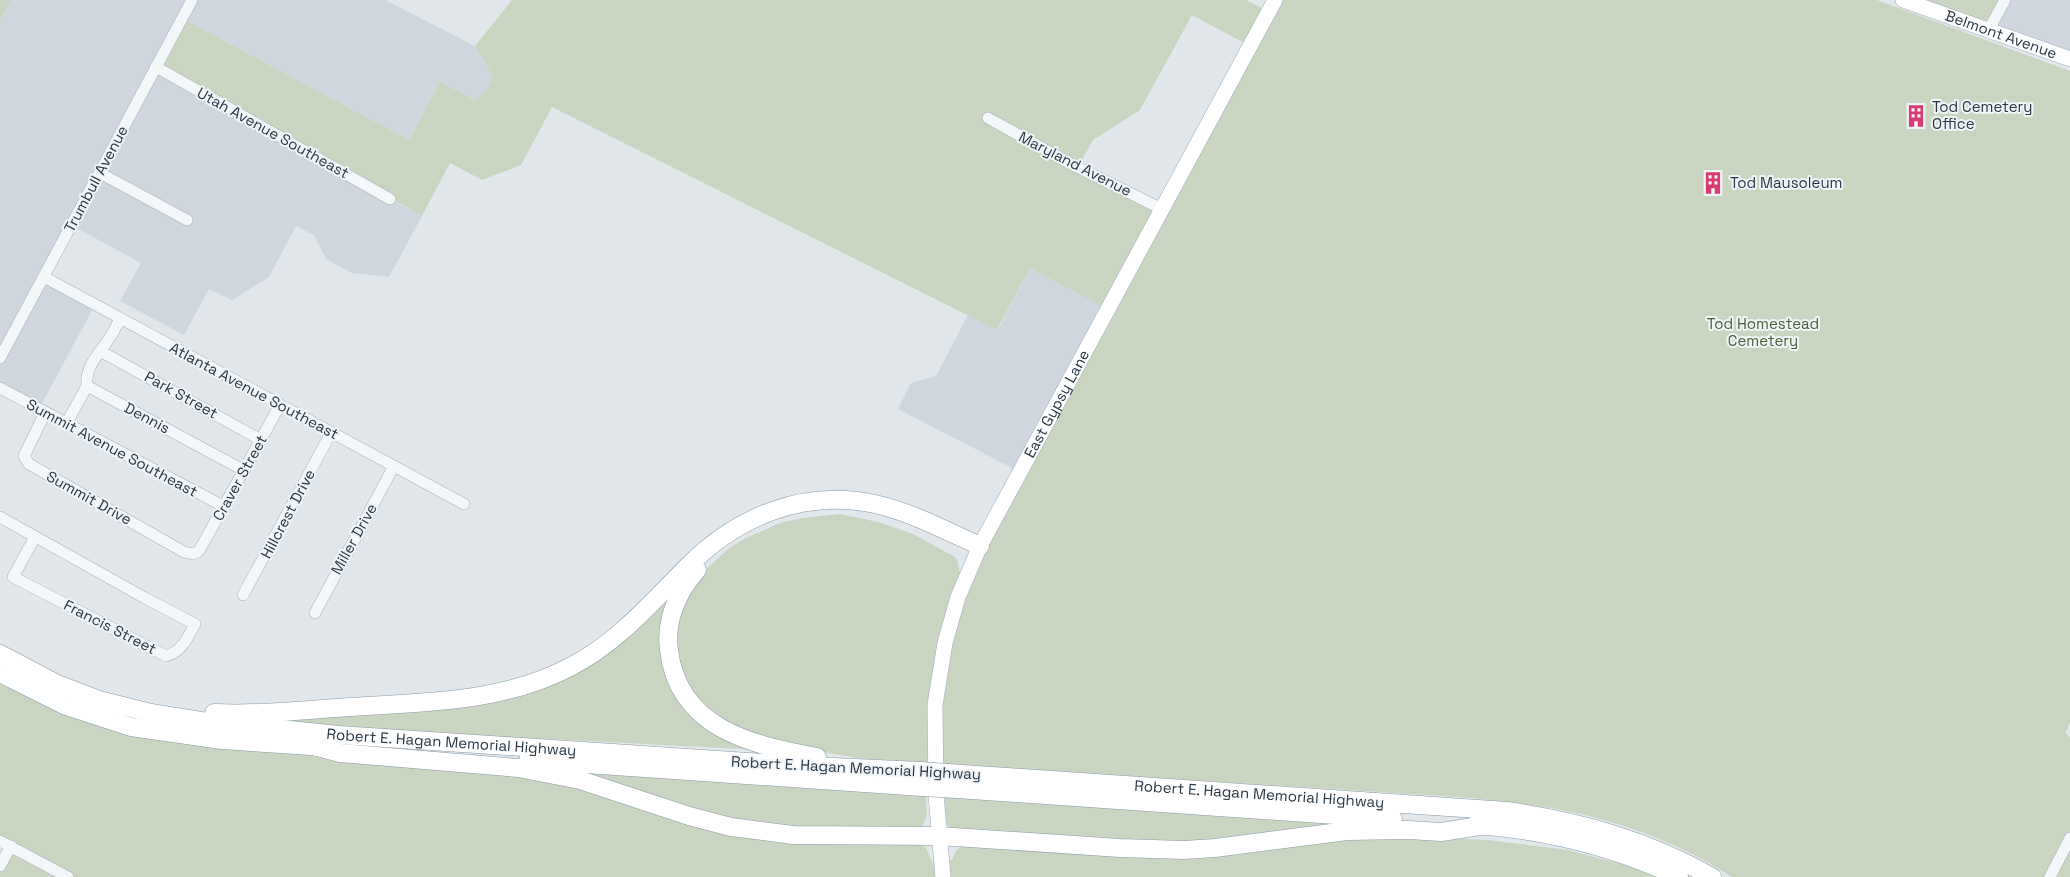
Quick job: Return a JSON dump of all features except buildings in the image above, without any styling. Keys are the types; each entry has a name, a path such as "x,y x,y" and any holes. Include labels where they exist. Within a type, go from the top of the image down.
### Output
{"highway":[{"path":"151,713 174,710 230,713 436,702 472,699 506,692 539,681 571,667 604,646 619,634 712,544 730,531 750,520 781,508 814,501 846,500 898,511 978,551"},
{"path":"858,768 842,762 795,753 750,741 705,719 680,690 674,675 668,644 672,610 680,593 704,562 740,534 785,516 809,510 838,508 876,513 978,551"},
{"name":"Robert E. Hagan Memorial Highway","path":"0,654 57,684 85,695 151,713 228,724 311,733 858,768 922,779 957,789 1486,825 1572,838 1629,855 1679,877"},
{"name":"Robert E. Hagan Memorial Highway","path":"0,673 66,706 131,727 222,740 922,779 948,773 1507,811 1574,822 1606,831 1659,850 1712,877"},
{"path":"314,746 340,753 518,768 580,780 689,816 731,827 793,835 939,836 1120,848 1184,850 1215,848 1347,831 1401,830 1441,832 1486,825"}],"main road":[{"name":"East Gypsy Lane","path":"942,877 935,705 945,643 958,597 978,551 1275,0"},
{"name":"Belmont Avenue","path":"1903,0 2070,59"}],"street":[{"name":"Trumbull Avenue","path":"0,358 192,0"},
{"path":"1988,31 2005,0"},
{"name":"Utah Avenue Southeast","path":"156,67 390,199"},
{"name":"Maryland Avenue","path":"988,118 1072,164 1162,209"},
{"path":"100,173 187,220"},
{"name":"Atlanta Avenue Southeast","path":"44,277 120,320 464,504"},
{"path":"66,424 87,386 86,377 90,363 120,320"},
{"name":"Park Street","path":"100,351 261,440"},
{"name":"Dennis","path":"87,386 245,471"},
{"name":"Summit Avenue Southeast","path":"0,388 224,507"},
{"name":"Craver Street","path":"199,551 280,405"},
{"name":"Summit Drive","path":"45,413 24,456 29,464 184,552 193,554 199,551"},
{"name":"Hillcrest Drive","path":"243,595 331,433"},
{"name":"Miller Drive","path":"315,613 394,466"},
{"path":"0,517 35,537"},
{"name":"Francis Street","path":"35,537 145,598 196,624 175,654 166,656 13,577 35,537"},
{"path":"2050,877 2070,838"},
{"path":"0,866 5,844 68,877"}],"shaded area":[{"path":"11,0 385,0 475,46 493,77 487,90 475,100 440,82 409,140 182,18 390,199 422,216 389,277 352,273 326,259 314,235 296,226 269,277 232,300 209,289 184,335 120,301 141,263 71,225 44,277 95,305 39,409 0,388 0,21"},
{"path":"2005,0 2070,0 2070,59 1988,31"},
{"path":"1030,268 1108,309 1020,472 898,409 911,383 936,376 968,315 998,330"}],"green space":[{"path":"0,0 11,0 0,21"},
{"name":"Tod Homestead Cemetery","path":"512,0 1246,0 1268,11 1275,0 1877,0 2070,71 2070,723 2065,733 2070,737 2070,877 1732,877 1689,852 1642,832 1568,811 1472,798 863,759 784,745 721,723 681,679 674,627 695,580 728,549 742,540 780,523 803,518 840,514 878,522 913,534 955,557 960,574 1107,309 1030,268 997,330 552,107 521,165 482,180 450,163 422,216 156,67 182,18 409,140 440,82 475,100 487,90 493,77 475,46","holes":["1192,15 1250,46 1162,208 1078,167 1093,140 1140,110"]},
{"path":"1903,0 2005,0 1988,31"},
{"path":"678,582 673,598 678,693 762,750 486,736 246,720 547,681"},
{"path":"0,683 63,713 335,760 516,774 582,787 685,820 920,844 926,848 932,862 952,860 955,852 964,844 1119,853 1376,835 1488,840 1568,850 1625,865 1655,877 0,877 0,866 11,846 0,841"},
{"path":"582,772 922,796 922,787 957,798 1356,824 1185,846 953,830 945,823 945,798 926,797 926,819 918,830 823,830 726,820"}],"place":[{"name":"Tod Cemetery Office","path":"1916,116"},
{"name":"Tod Mausoleum","path":"1713,183"}]}
